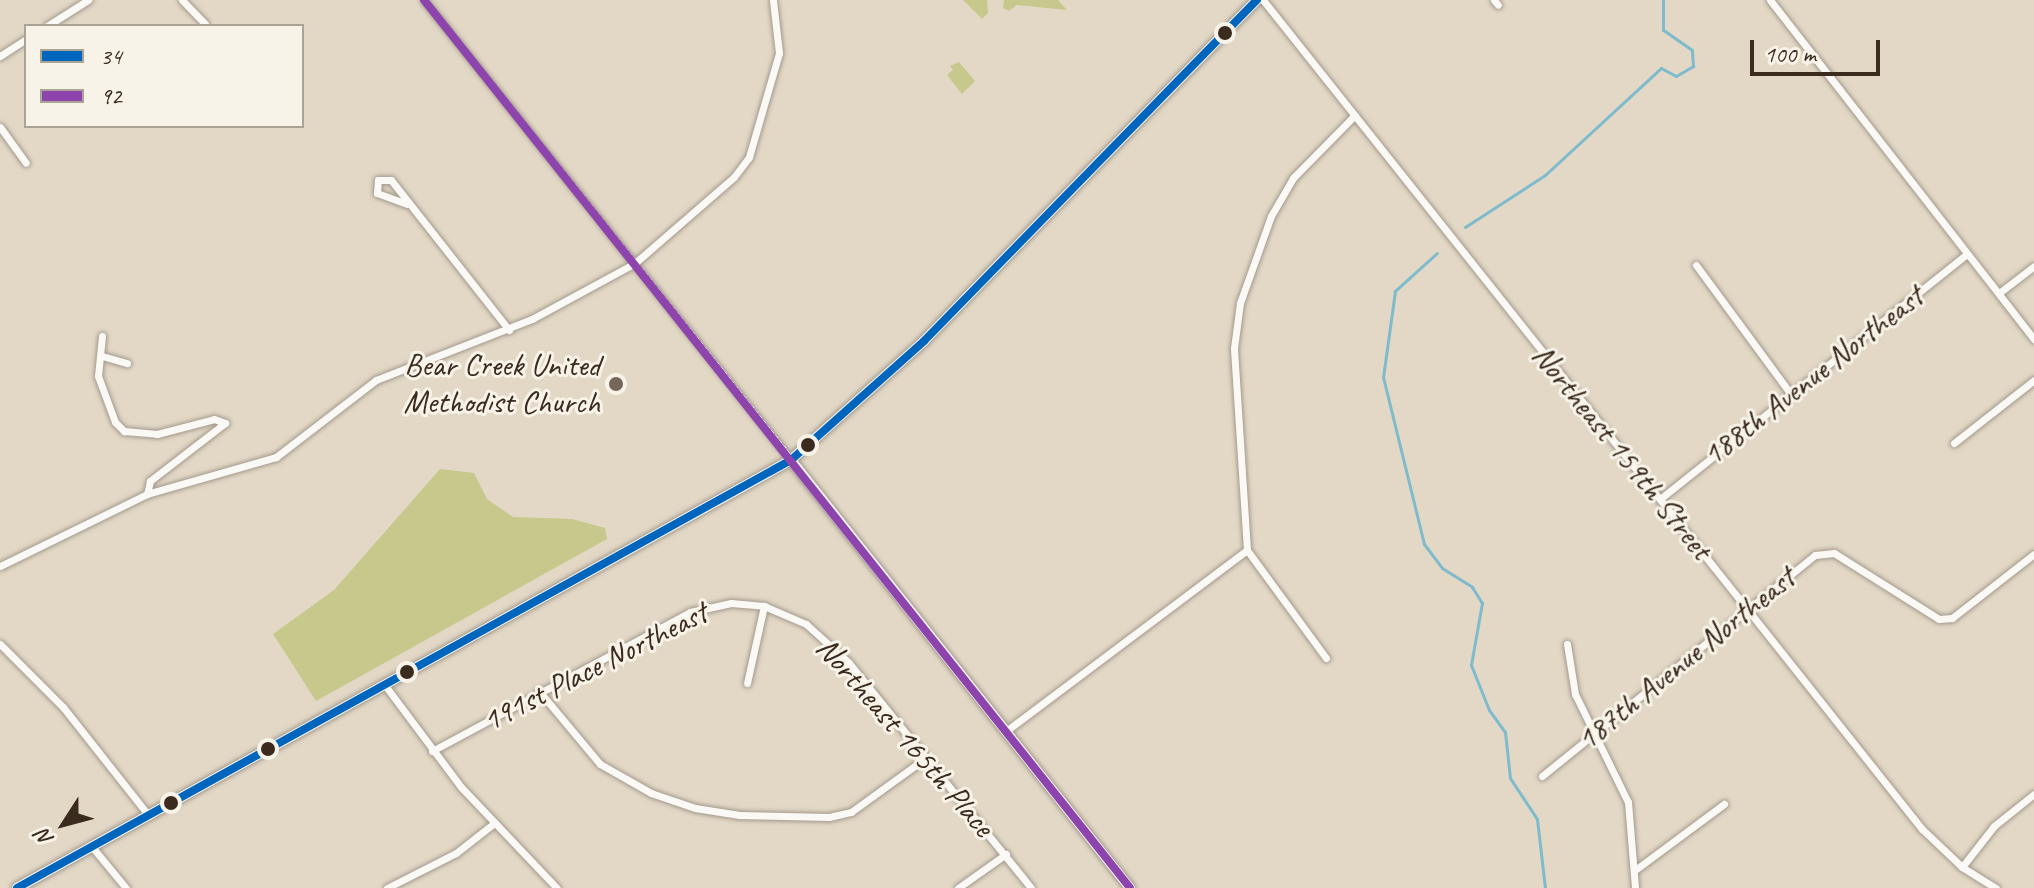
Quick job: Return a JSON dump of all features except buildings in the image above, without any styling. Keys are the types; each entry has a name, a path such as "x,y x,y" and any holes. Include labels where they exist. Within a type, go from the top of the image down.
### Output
{"main road":[{"path":"17,888 387,688 791,460 924,341 1257,0"},
{"path":"791,460 1130,888"}],"street":[{"path":"50,24 88,0"},
{"path":"182,0 205,24"},
{"path":"424,0 791,460"},
{"path":"0,566 147,494 276,457 376,380 509,330 635,263 734,177 749,157 779,53 773,0"},
{"name":"Northeast 159th Street","path":"1263,0 1922,829 1962,867 1996,888"},
{"path":"1770,0 2034,339"},
{"path":"0,56 24,40"},
{"path":"1326,658 1247,550 1235,385 1240,303 1254,256 1293,178 1355,115"},
{"path":"0,127 26,163"},
{"path":"407,204 377,193 378,180 391,180 509,330"},
{"name":"188th Avenue Northeast","path":"1660,499 1967,254"},
{"path":"1696,265 1790,393"},
{"path":"1999,293 2034,266"},
{"path":"102,336 98,376 103,395 124,431 157,434 214,419 225,423 150,481 147,494"},
{"path":"102,356 127,363"},
{"path":"1954,443 2034,380"},
{"path":"1006,731 1247,550"},
{"name":"187th Avenue Northeast","path":"1542,776 1815,555 1834,553 1929,616 1952,618 2034,554"},
{"name":"191st Place Northeast","path":"432,751 690,612 731,603 764,606"},
{"path":"747,683 764,606"},
{"name":"Northeast 165th Place","path":"764,606 806,624 825,640 927,757 1031,888"},
{"path":"0,644 63,707 151,817"},
{"path":"1567,644 1567,669 1628,802 1635,888"},
{"path":"387,688 432,751 493,824 557,888"},
{"path":"539,691 580,745 623,780 695,808 787,819 851,812 927,757"},
{"path":"1962,867 1994,826 2034,794"},
{"path":"1635,870 1724,804"},
{"path":"387,888 456,853 493,824"},
{"path":"93,848 126,888"},
{"path":"958,888 1006,854"}],"green space":[{"path":"963,0 987,0 988,13 982,19"},
{"path":"1004,0 1058,0 1067,10 1017,5 1009,11 1003,8"},
{"path":"959,62 975,81 962,94 947,75 953,70 950,66"},
{"path":"440,469 474,473 487,499 513,517 572,519 605,528 607,539 316,701 273,634 334,590"}],"waterway":[{"path":"1465,227 1545,175 1661,68 1676,76 1693,66 1692,50 1663,30 1663,0"},
{"path":"1437,253 1395,291 1383,377 1424,544 1442,568 1472,587 1482,603 1471,665 1489,710 1505,732 1510,778 1537,819 1545,888"}],"transit line":[{"name":"92","path":"424,0 1130,888"},
{"name":"34","path":"17,888 791,460 924,341 1257,0"}],"place":[{"name":"Bear Creek United Methodist Church","path":"616,384"}]}
